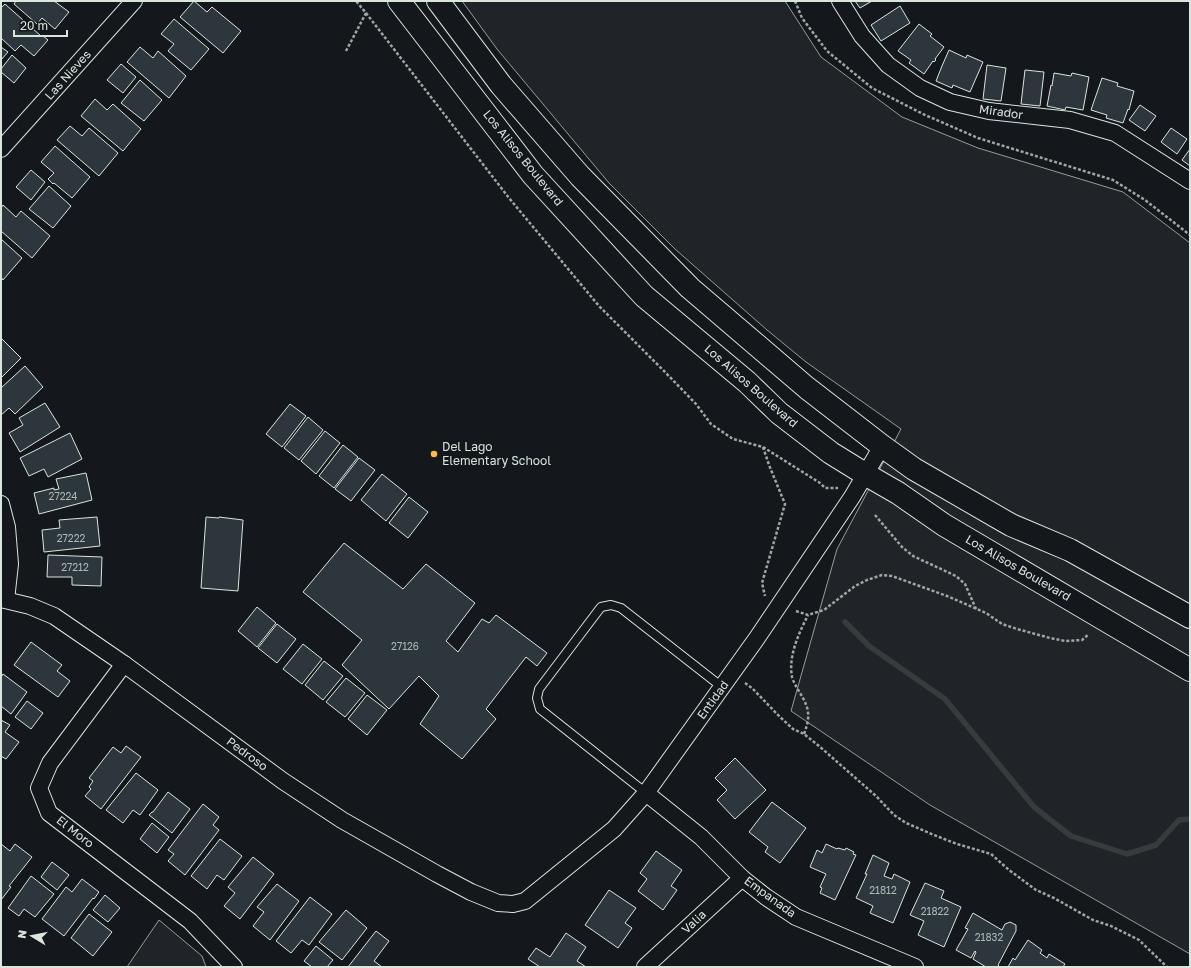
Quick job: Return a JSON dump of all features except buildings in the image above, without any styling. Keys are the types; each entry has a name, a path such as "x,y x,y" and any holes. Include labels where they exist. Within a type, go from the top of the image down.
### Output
{"main road":[{"name":"Los Alisos Boulevard","path":"399,1 533,175 644,296 747,382 780,413 831,453 898,493 944,525 1190,670"},
{"path":"438,1 501,85 580,176 685,283 807,388 882,446 914,468 1011,525 1070,550 1190,617"}],"street":[{"name":"Las Nieves","path":"1,149 134,1"},
{"name":"Mirador","path":"840,1 862,36 888,65 920,88 950,102 989,111 1070,120 1115,133 1190,181"},
{"name":"Entidad","path":"498,904 513,904 525,901 614,829 646,793 722,687 852,497 882,446"},
{"path":"1,504 7,527 10,564 4,600"},
{"name":"Pedroso","path":"4,600 30,606 54,616 124,664 241,750 342,820 437,874 498,904"},
{"name":"El Moro","path":"124,664 50,762 39,788 50,813 190,921 234,967"},
{"name":"Empanada","path":"646,793 701,837 742,878 766,897 796,916 915,967"},
{"name":"Valia","path":"645,967 742,878"}],"lane":[{"path":"646,793 540,709 537,698 539,689 601,607 612,605 621,608 722,687"}],"path":[{"path":"356,1 509,198 599,306 696,404 711,424 733,439 763,447 820,483 825,488 839,488"},
{"path":"795,1 802,18 827,51 872,88 925,115 978,138 1113,180 1145,200 1190,235"},
{"path":"346,51 366,14"},
{"path":"763,447 785,504 762,583 765,596 767,597"},
{"path":"875,515 902,547 913,556 956,576 965,584 976,609"},
{"path":"794,609 808,615 824,610 855,586 882,575 892,576 986,613 1002,624 1050,638 1065,641 1082,640 1089,634"},
{"path":"804,734 809,717 809,711 792,678 791,666 798,634 808,615"},
{"path":"732,672 752,688 779,716 793,728 804,734 876,796 894,815 906,823 957,844 991,854 1009,870 1036,890 1054,898 1093,920 1111,926 1139,940 1167,967"}],"shaded area":[{"path":"462,1 785,1 821,57 902,117 978,148 1123,192 1190,243 1190,954 930,805 791,711 837,549 901,429 806,362 767,330 675,249 609,183 497,49"},
{"path":"159,920 202,956 206,967 127,967"}],"waterway":[{"path":"845,622 869,646 945,699 1034,807 1071,836 1127,854 1156,845 1179,820 1190,819"}],"place":[{"name":"Del Lago Elementary School","path":"434,454"}]}
